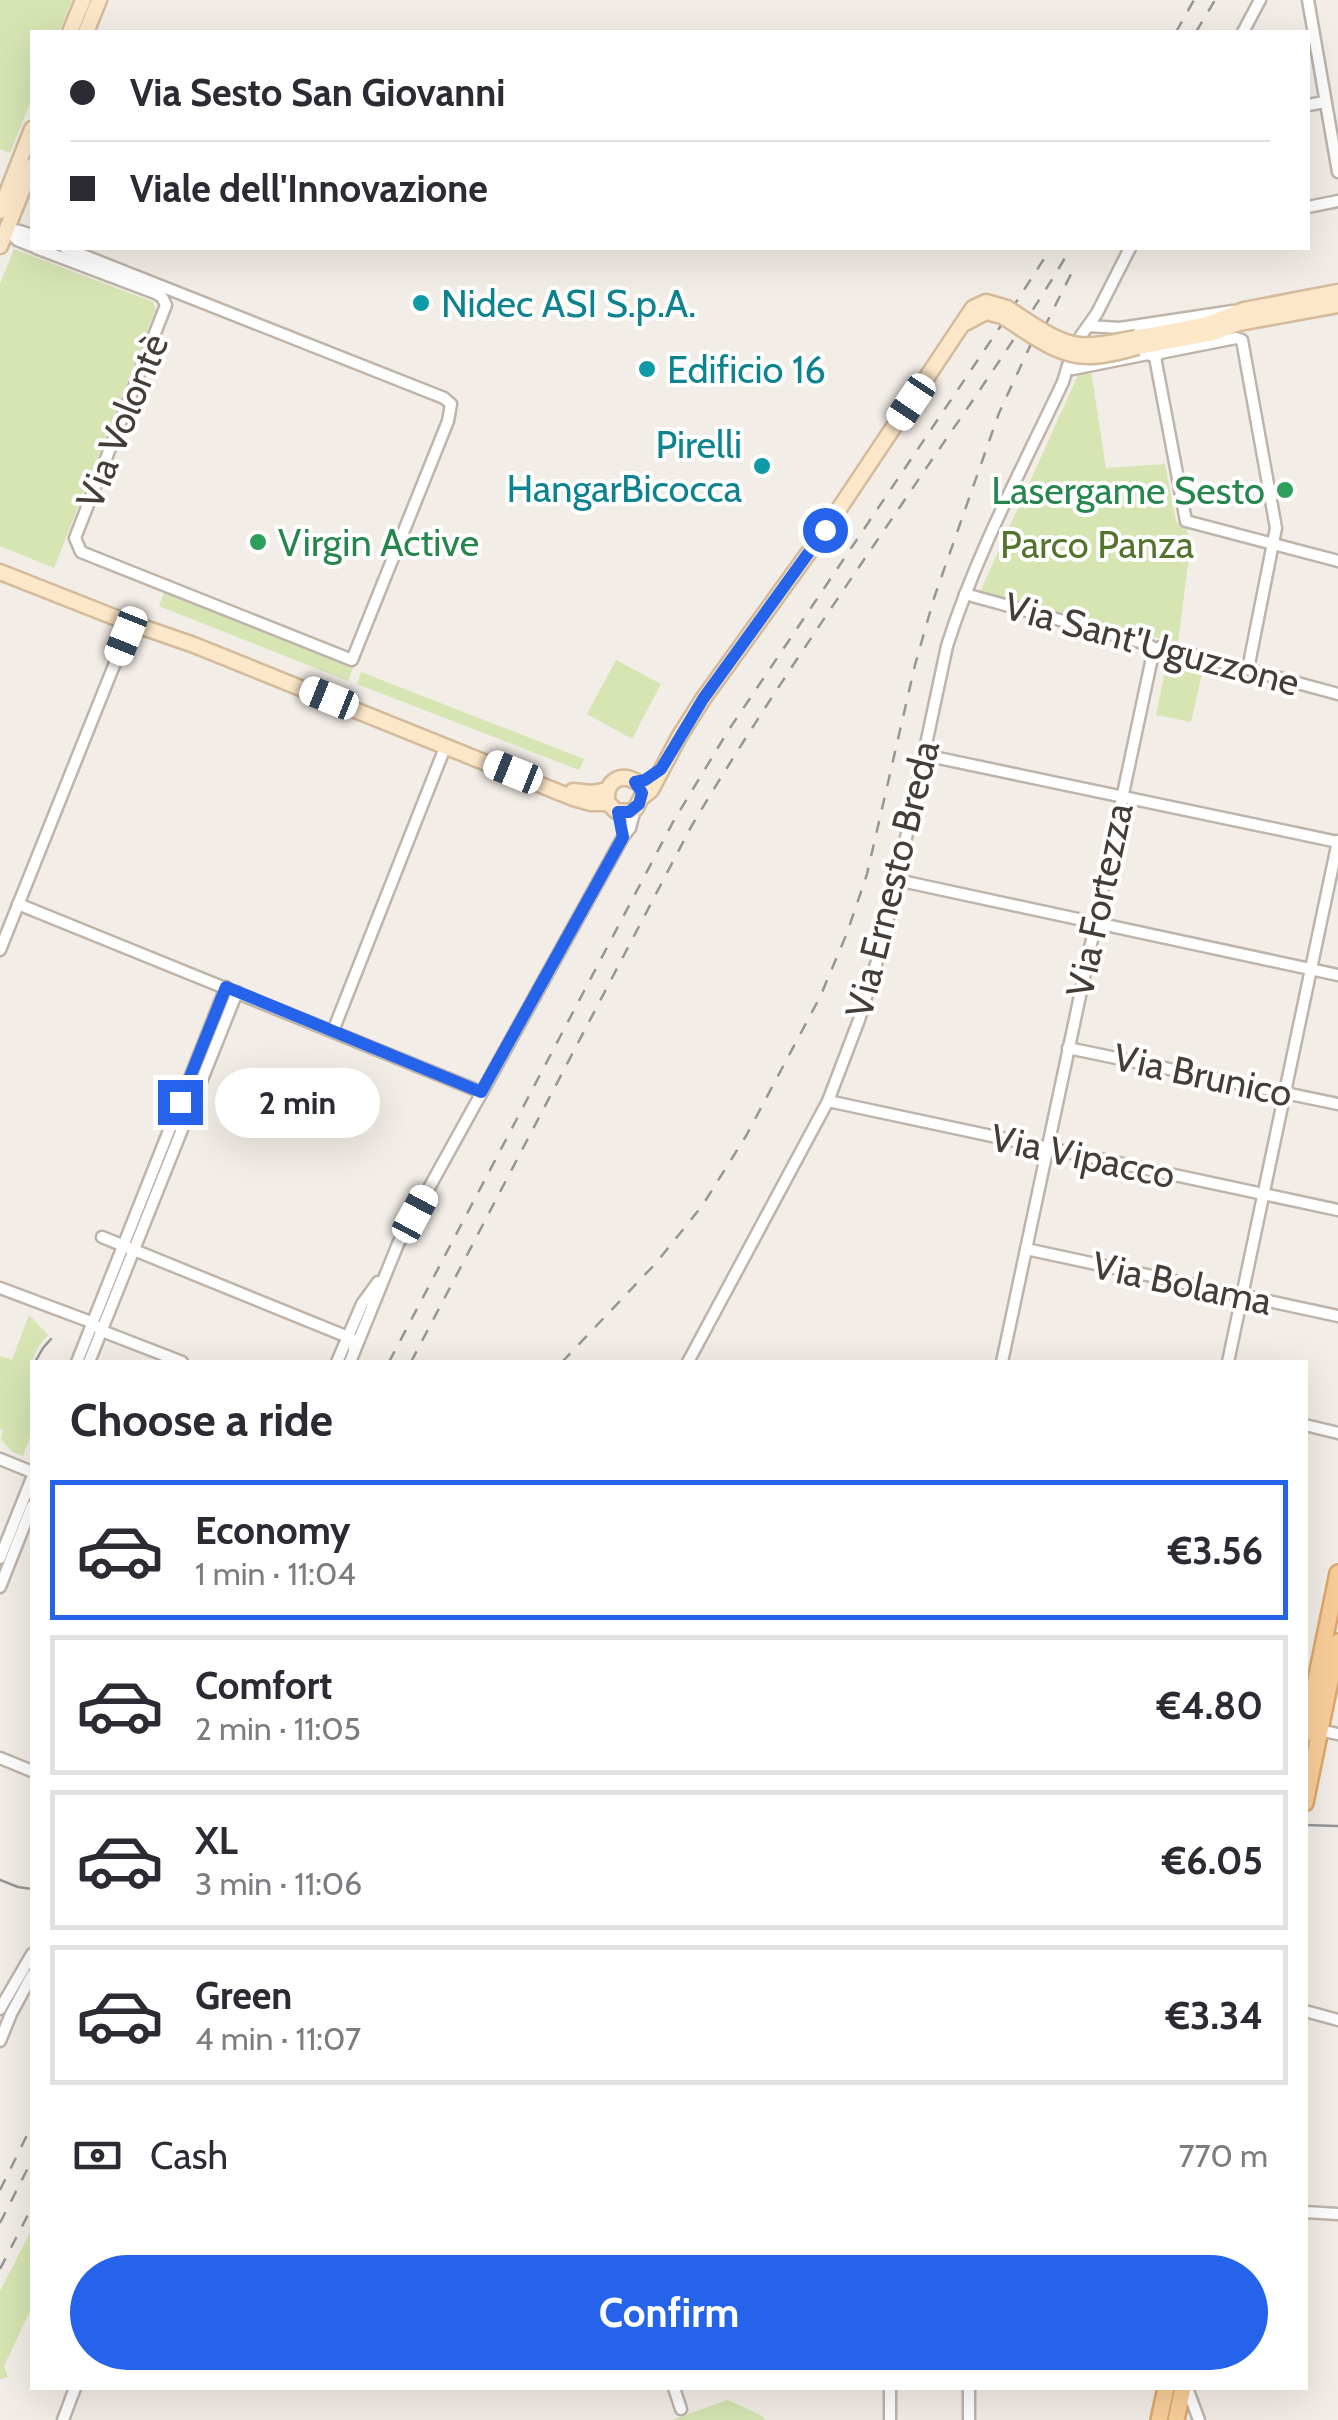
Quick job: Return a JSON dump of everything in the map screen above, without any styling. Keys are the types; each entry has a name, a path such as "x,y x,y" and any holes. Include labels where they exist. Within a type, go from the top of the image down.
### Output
{"main road":[{"path":"1308,1773 1338,1573"},
{"path":"1312,1732 1338,1642"},
{"path":"1159,2420 1166,2390"},
{"path":"1176,2420 1184,2390"}],"street":[{"path":"71,30 83,0"},
{"path":"87,30 99,0"},
{"path":"1244,30 1260,0"},
{"path":"1308,0 1338,172"},
{"path":"1310,105 1325,102"},
{"path":"0,212 30,134"},
{"path":"0,246 30,170"},
{"path":"1310,207 1338,201"},
{"path":"4,228 30,234"},
{"path":"4,228 30,245"},
{"name":"Via Volontè","path":"42,250 155,293 162,297 166,308 75,538 81,552 352,660 448,421 451,404 185,294"},
{"path":"69,250 185,294"},
{"path":"1078,340 1090,326 1129,250"},
{"path":"1090,326 1120,328 1338,292"},
{"path":"166,308 174,297 185,294"},
{"path":"0,572 185,641 555,789 592,793 626,812 653,787 703,699 825,530 964,323 986,312 1004,312 1073,344 1096,345 1213,333 1239,323 1338,304"},
{"path":"1137,342 1244,310"},
{"path":"1248,669 1272,544 1276,521 1241,339 1160,352 1155,357 1184,516 1189,522 1272,544 1338,562"},
{"name":"Via Ernesto Breda","path":"689,1360 828,1101 861,1012 897,880 947,646 998,517 1070,364 1148,354 1155,357"},
{"name":"Via Sant'Uguzzone","path":"965,594 1147,644 1153,653"},
{"path":"0,950 131,623"},
{"name":"Via Sant'Uguzzone","path":"1153,653 1164,647 1338,694"},
{"name":"Via Fortezza","path":"1004,1360 1153,653"},
{"path":"334,1031 446,745"},
{"path":"924,754 1338,842 1228,1360"},
{"path":"635,782 661,769"},
{"path":"352,1358 398,1244 632,823 640,789 628,778 612,783 611,802 623,837"},
{"path":"897,880 1338,975"},
{"path":"18,904 481,1092"},
{"path":"78,1360 128,1247 232,989"},
{"name":"Via Brunico","path":"1068,1048 1338,1104"},
{"name":"Via Vipacco","path":"828,1101 1338,1210"},
{"path":"102,1237 348,1337 354,1340 352,1358"},
{"path":"90,1360 128,1247"},
{"name":"Via Bolama","path":"1026,1250 1338,1316"},
{"path":"338,1360 362,1304 388,1269"},
{"path":"0,1288 92,1322 102,1330 177,1360"},
{"path":"1308,1427 1338,1433"},
{"path":"0,1459 30,1474"},
{"path":"0,1558 30,1480"},
{"path":"0,1587 30,1511"},
{"path":"1312,1732 1338,1734"},
{"path":"0,1758 30,1770"},
{"path":"0,2041 4,2011 30,1958"},
{"path":"4,2011 30,1978"},
{"path":"1308,2012 1338,2020"},
{"path":"1308,2212 1338,2214"},
{"path":"64,2420 74,2390"},
{"path":"675,2390 682,2409"},
{"path":"890,2390 890,2420"},
{"path":"969,2390 970,2420"},
{"path":"1186,2390 1198,2420"}],"green space":[{"path":"0,0 72,0 60,30 30,30 30,104 10,153 0,149"},
{"path":"14,249 153,302 156,309 54,568 0,546 0,284"},
{"name":"Parco Panza","path":"1091,371 1106,468 1165,464 1176,521 1191,540 1178,643 980,592 1079,373"},
{"path":"164,593 353,668 348,681 159,606"},
{"path":"616,660 661,684 632,739 587,714"},
{"path":"1167,662 1203,669 1191,722 1156,715"},
{"path":"361,672 584,759 579,770 357,684"},
{"path":"29,1315 48,1335 30,1360 30,1435 23,1456 12,1452 1,1439 0,1356 12,1360"},
{"path":"30,2233 30,2311 4,2366 8,2377 0,2379 0,2291"},
{"path":"728,2400 765,2420 671,2420"}],"tram line":[{"path":"36,1360 51,1339"},
{"path":"1308,1825 1338,1826"},
{"path":"0,1880 30,1889"}],"railway":[{"path":"1177,30 1194,0"},
{"path":"1197,30 1215,0"},
{"path":"390,1360 673,822 728,731 1050,250"},
{"path":"412,1360 691,827 777,689 1070,250"},
{"path":"1044,328 1075,266"},
{"path":"564,1360 656,1263 702,1206 746,1136 820,997 867,874 934,598 999,413 1044,316"},
{"path":"0,2190 30,2129"},
{"path":"0,2223 30,2164"},
{"path":"0,2269 30,2211"}],"place":[{"name":"Nidec ASI S.p.A.","path":"421,303"},
{"name":"Edificio 16","path":"647,369"},
{"name":"Pirelli HangarBicocca","path":"762,466"},
{"name":"Lasergame Sesto","path":"1285,490"},
{"name":"Virgin Active","path":"258,542"}],"route":[{"path":"180,1102 226,987 481,1092 623,837 618,812 635,809 642,798 635,782 661,769 703,699 825,530"}]}
